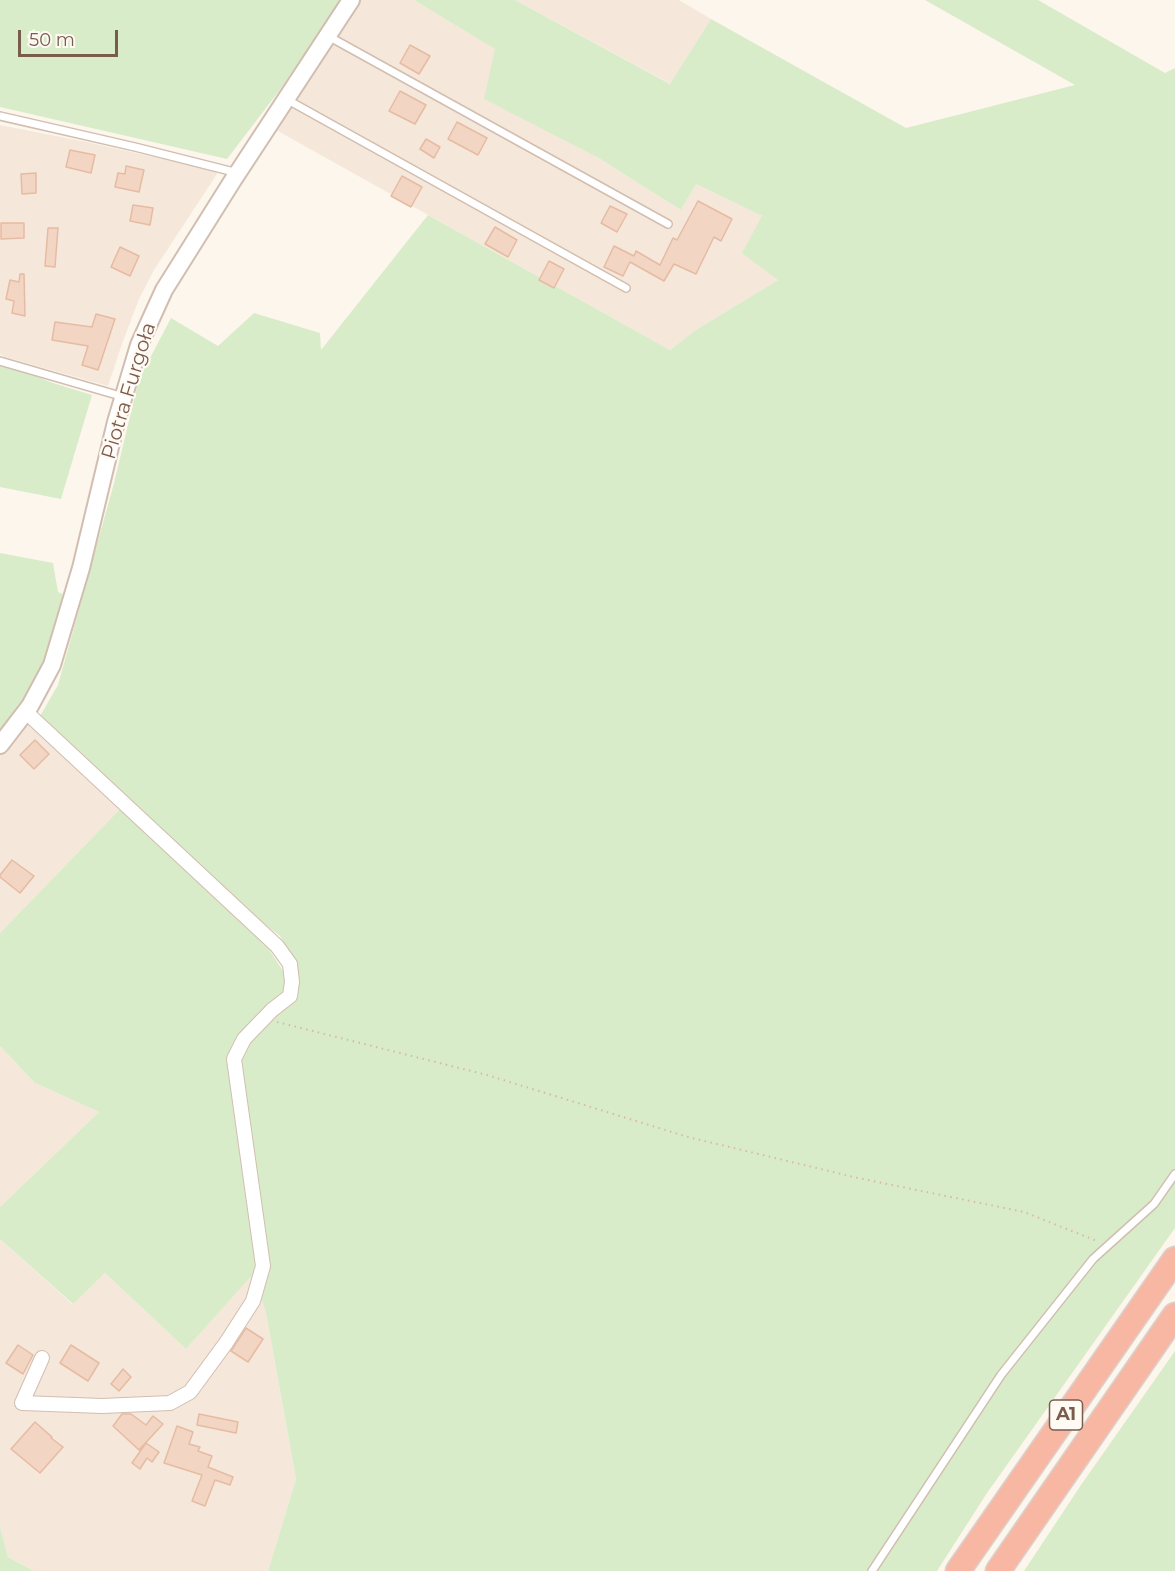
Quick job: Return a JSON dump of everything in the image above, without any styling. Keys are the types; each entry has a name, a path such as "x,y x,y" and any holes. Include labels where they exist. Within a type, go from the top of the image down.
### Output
{"highway":[{"name":"A1","path":"958,1571 1175,1259"},
{"name":"A1","path":"998,1571 1175,1315"}],"street":[{"name":"Piotra Furgoła","path":"0,745 30,706 52,665 81,568 139,345 164,290 351,0"},
{"path":"26,712 277,946 290,963 292,982 290,996 272,1010 244,1039 234,1059 263,1266 253,1301 226,1343 190,1392 170,1403 102,1406 22,1403 42,1358"}],"lane":[{"path":"327,36 668,225"},
{"path":"286,99 626,288"},
{"path":"0,116 238,173"},
{"path":"0,361 124,398"},
{"path":"872,1571 1001,1375 1093,1259 1154,1204 1175,1174"}],"path":[{"path":"264,1018 487,1075 688,1137 858,1178 1024,1212 1108,1245"}],"shaded area":[{"path":"341,0 414,0 496,49 597,157 681,210 696,184 762,216 778,280 694,331 670,350 267,125 279,91"},
{"path":"515,0 679,0 711,19 671,84"},
{"path":"0,125 216,171 217,174 154,270 139,299 108,386 0,354"},
{"path":"17,710 121,808 0,933 0,729"},
{"path":"0,1046 35,1083 99,1112 0,1207"},
{"path":"0,1239 72,1304 105,1273 186,1349 254,1272 266,1313 296,1479 268,1571 34,1571 8,1557 0,1527"}],"green space":[{"path":"0,0 341,0 279,91 227,159 0,107"},
{"path":"414,0 515,0 670,84 711,19 906,128 1075,85 925,0 1038,0 1165,73 1175,68 1175,1228 987,1493 937,1571 268,1571 296,1479 266,1313 254,1273 186,1349 105,1273 73,1304 0,1239 0,1207 99,1112 35,1083 0,1046 0,933 121,808 268,948 287,977 297,966 280,936 259,920 40,716 58,685 114,483 139,379 171,318 218,346 254,313 320,333 321,350 428,215 670,350 694,331 778,280 742,253 762,216 696,184 681,210 597,157 484,99 495,49"},
{"path":"0,362 53,383 92,395 61,499 0,487"},
{"path":"0,553 53,563 58,592 67,596 49,660 17,710 0,729"},
{"path":"1175,1351 1175,1571 1024,1571 1081,1485"},
{"path":"0,1527 8,1557 34,1571 0,1571"}],"building":[{"path":"410,45 430,56 419,74 400,63"},
{"path":"400,91 426,105 415,124 389,111"},
{"path":"457,122 487,138 478,155 448,139"},
{"path":"426,139 440,147 434,158 420,149"},
{"path":"70,150 95,155 91,173 66,167"},
{"path":"126,166 144,170 139,192 115,187 118,173 125,174"},
{"path":"36,173 36,193 22,194 21,174"},
{"path":"402,176 422,187 411,207 391,196"},
{"path":"698,201 732,219 721,241 714,237 696,274 674,264 664,281 630,262 623,276 604,267 614,246 634,256 636,251 660,265 673,238 677,240"},
{"path":"133,205 153,208 150,225 130,221"},
{"path":"610,206 627,214 617,232 601,223"},
{"path":"1,223 24,223 24,238 1,239"},
{"path":"495,227 517,240 508,257 485,244"},
{"path":"48,228 58,228 55,267 45,266"},
{"path":"120,247 139,256 130,276 111,267"},
{"path":"549,261 564,269 554,288 539,280"},
{"path":"20,274 24,274 25,316 12,313 14,301 6,299 10,280 19,282"},
{"path":"96,314 115,319 98,370 82,365 88,346 52,340 55,322 92,327"},
{"path":"35,740 49,754 34,769 20,755"},
{"path":"12,860 34,876 20,893 0,877"},
{"path":"246,1328 263,1339 248,1362 231,1351"},
{"path":"18,1345 33,1355 23,1374 6,1363"},
{"path":"71,1345 99,1363 88,1381 60,1363"},
{"path":"123,1369 131,1377 119,1391 111,1384"},
{"path":"122,1414 131,1414 146,1425 153,1416 163,1424 139,1450 113,1426"},
{"path":"199,1414 238,1422 236,1433 197,1425"},
{"path":"35,1422 63,1447 40,1473 11,1449"},
{"path":"177,1426 193,1432 189,1444 200,1447 198,1451 212,1456 208,1467 233,1477 230,1485 215,1480 205,1506 192,1501 202,1475 164,1463"},
{"path":"146,1443 159,1452 152,1462 147,1458 140,1469 132,1463"}]}
